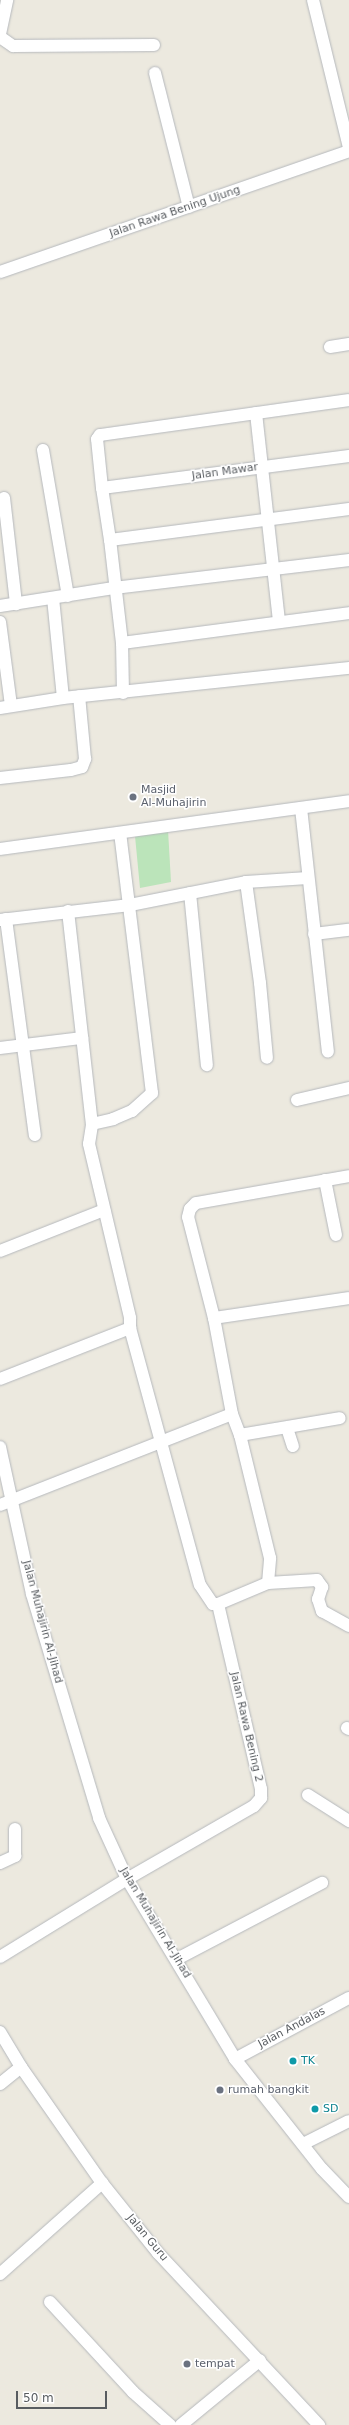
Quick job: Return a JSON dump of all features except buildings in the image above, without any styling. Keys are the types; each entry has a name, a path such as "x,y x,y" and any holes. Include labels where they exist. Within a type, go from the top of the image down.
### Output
{"street":[{"path":"0,34 7,0"},
{"path":"313,0 349,150"},
{"path":"0,37 14,46 154,45"},
{"path":"156,73 189,207"},
{"name":"Jalan Rawa Bening Ujung","path":"0,272 349,150"},
{"path":"330,347 349,344"},
{"path":"123,693 122,643 114,588 110,540 102,488 97,439 100,435 349,400"},
{"path":"256,413 279,622"},
{"path":"43,450 68,596"},
{"name":"Jalan Mawar","path":"102,488 349,456"},
{"path":"4,498 16,604"},
{"path":"110,540 349,509"},
{"path":"0,606 114,588 349,560"},
{"path":"53,598 63,698"},
{"path":"122,643 349,613"},
{"path":"0,622 5,706 79,696 123,693 349,668"},
{"path":"0,778 71,770 82,767 85,759 79,696"},
{"path":"0,849 120,834 349,801"},
{"path":"301,808 328,1052"},
{"path":"92,1124 114,1119 132,1111 147,1100 152,1093 130,905 120,834"},
{"path":"35,1135 3,919 130,905 246,882 308,878"},
{"path":"246,882 260,983 267,1058"},
{"path":"190,893 207,1065"},
{"path":"68,911 92,1124 89,1144 130,1318 130,1328 162,1440 200,1585 213,1604 218,1604 268,1584 318,1580 322,1587 318,1599 322,1611 349,1626"},
{"path":"314,934 349,930"},
{"path":"0,1048 21,1044 82,1038"},
{"path":"297,1100 349,1088"},
{"path":"268,1584 270,1558 240,1436 232,1414 214,1318 188,1217 190,1209 196,1203 349,1176"},
{"path":"325,1180 336,1235"},
{"path":"0,1251 104,1210"},
{"path":"214,1318 349,1298"},
{"path":"0,1379 130,1328"},
{"path":"0,1504 232,1414"},
{"path":"240,1436 340,1418"},
{"path":"288,1428 293,1446"},
{"name":"Jalan Muhajirin Al-Jihad","path":"0,1447 32,1594 98,1818 127,1879 177,1959 235,2059 322,2169 349,2197"},
{"name":"Jalan Rawa Bening 2","path":"0,1957 127,1879 254,1806 261,1798 261,1789 218,1604"},
{"path":"308,1795 349,1821"},
{"path":"0,1862 15,1856 15,1829"},
{"path":"177,1959 322,1883"},
{"name":"Jalan Andalas","path":"235,2059 349,1998"},
{"name":"Jalan Guru","path":"0,2032 21,2066 102,2183 158,2253 260,2360 319,2425"},
{"path":"0,2084 21,2066"},
{"path":"303,2144 349,2121"},
{"path":"0,2274 102,2183"},
{"path":"50,2302 133,2392 170,2425"},
{"path":"181,2425 260,2360"}],"green space":[{"path":"168,830 171,882 140,888 135,836"}],"place":[{"name":"Masjid Al-Muhajirin","path":"133,797"},
{"name":"TK","path":"293,2061"},
{"name":"rumah bangkit","path":"220,2090"},
{"name":"SD","path":"315,2109"},
{"name":"tempat","path":"187,2364"}]}
